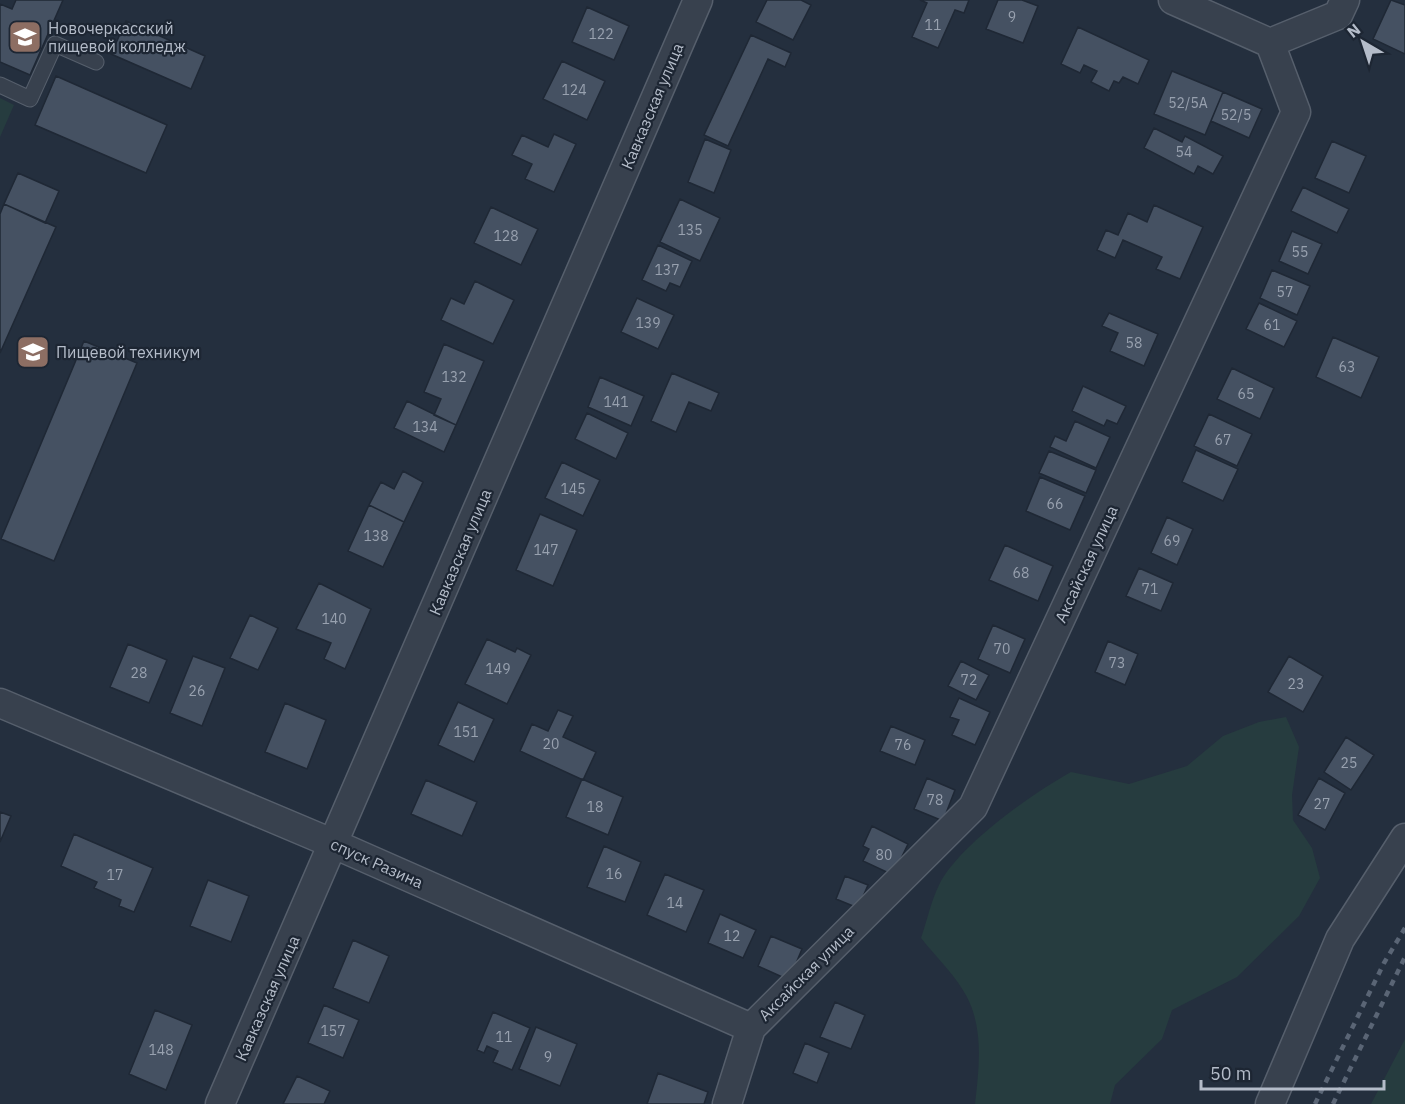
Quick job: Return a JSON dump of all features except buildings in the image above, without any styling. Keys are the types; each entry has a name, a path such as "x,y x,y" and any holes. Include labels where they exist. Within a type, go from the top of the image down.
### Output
{"street":[{"name":"Кавказская улица","path":"220,1104 698,0"},
{"path":"1173,0 1270,43 1338,15 1345,0"},
{"name":"Аксайская улица","path":"727,1104 752,1028 973,807 1296,112 1270,43"},
{"name":"спуск Разина","path":"0,703 334,844 752,1028"},
{"path":"1270,1104 1340,939 1405,838"}],"lane":[{"path":"0,85 30,99 56,44 96,62"}],"green space":[{"path":"0,98 14,105 0,137"},
{"path":"1286,717 1299,747 1292,795 1293,820 1312,848 1320,878 1299,916 1237,977 1172,1010 1162,1039 1115,1085 1110,1104 975,1104 979,1050 972,1010 957,982 921,938 936,891 949,870 962,854 998,822 1037,793 1071,772 1129,784 1187,766 1223,736 1259,722"},
{"path":"1405,1039 1405,1104 1371,1104"}],"railway":[{"path":"1315,1104 1384,963 1405,928"},
{"path":"1333,1104 1405,957"}],"place":[{"name":"Новочеркасский пищевой колледж","path":"25,37"},
{"name":"Пищевой техникум","path":"33,352"}]}
